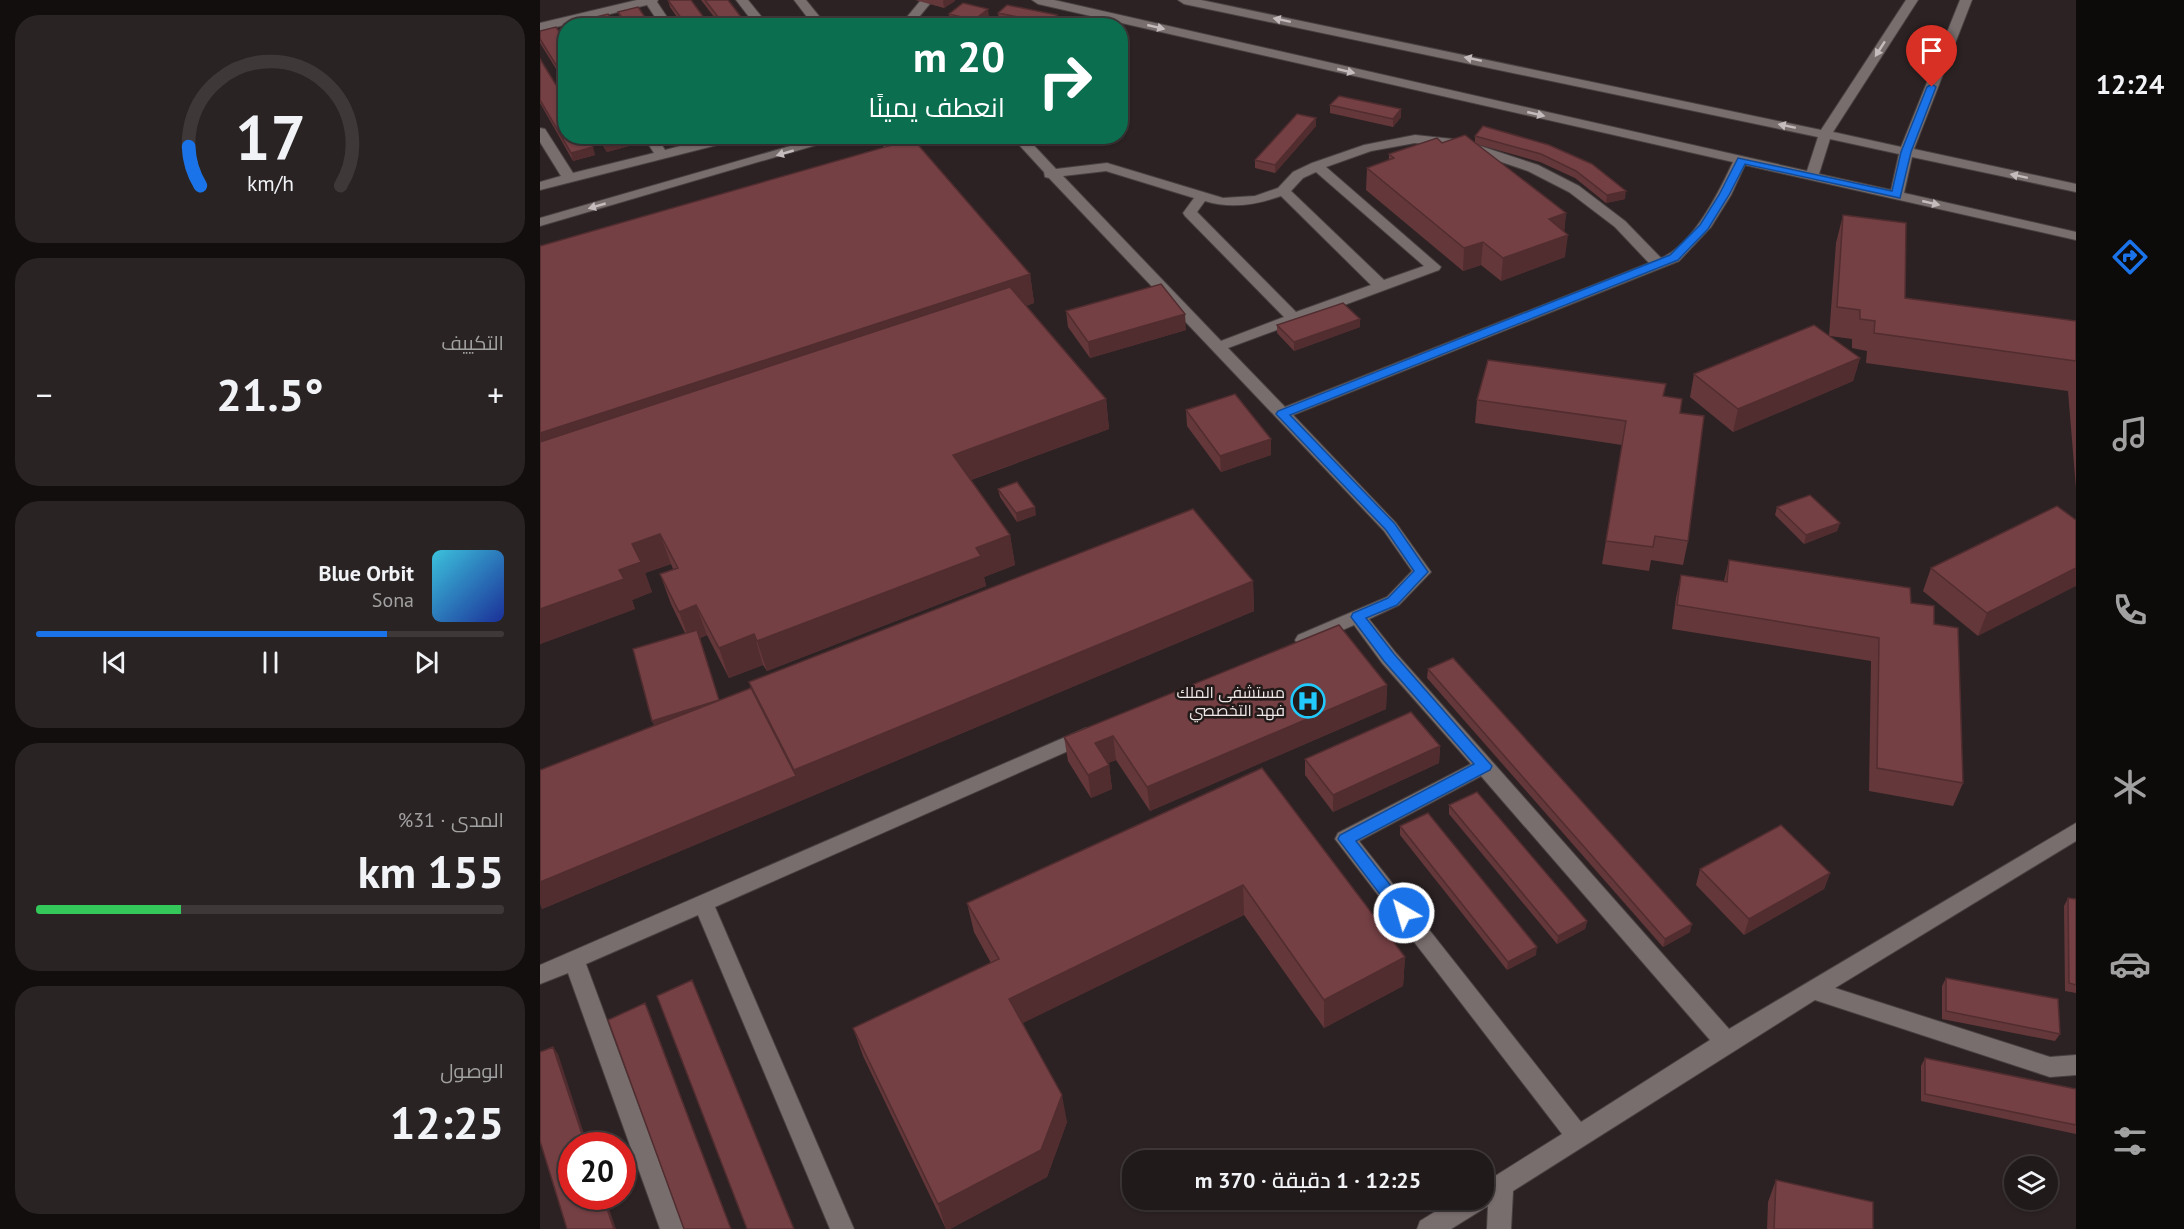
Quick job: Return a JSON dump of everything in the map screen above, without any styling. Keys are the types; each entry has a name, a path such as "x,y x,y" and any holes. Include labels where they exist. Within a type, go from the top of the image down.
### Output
{"street":[{"path":"588,18 651,0 662,18"},
{"path":"741,0 756,18"},
{"path":"800,0 815,18"},
{"path":"913,18 927,0"},
{"path":"1184,0 2076,188"},
{"path":"1812,176 1825,134 1912,0"},
{"path":"1897,195 1906,152 1966,0"},
{"path":"1043,4 1106,18"},
{"path":"1128,23 2076,236"},
{"path":"540,27 558,25"},
{"path":"540,132 569,178"},
{"path":"1050,174 1107,167 1222,202 1256,200 1283,191 1298,175 1317,166 1369,148 1415,139 1462,144 1533,168 1574,189 1620,224 1658,264"},
{"path":"654,144 661,154"},
{"path":"540,186 661,154 776,144"},
{"path":"872,153 902,144"},
{"path":"1024,144 1050,174 1390,527 1422,572 1392,601 1292,645"},
{"path":"540,222 728,150"},
{"path":"1282,414 1674,258 1704,227 1724,195 1741,160"},
{"path":"1218,347 1434,267 1317,166"},
{"path":"1283,191 1381,286"},
{"path":"1202,196 1190,213 1294,318"},
{"path":"1358,617 1389,658 1726,1042"},
{"path":"540,975 1107,726"},
{"path":"1484,766 1346,839 1578,1136"},
{"path":"1494,1189 1726,1042 2073,838"},
{"path":"703,903 842,1229"},
{"path":"574,960 672,1229"},
{"path":"1813,990 2050,1067 2076,1065"},
{"path":"1494,1201 1499,1229"},
{"path":"1429,1229 1460,1210"}],"building":[{"path":"668,0 691,0 704,18 681,18"},
{"path":"705,0 728,0 742,18 719,18"},
{"path":"963,3 988,9 977,18 949,14"},
{"path":"1007,5 1057,15 1054,18 1023,18 998,13"},
{"path":"638,7 646,18 622,18 618,12"},
{"path":"608,14 611,18 592,18"},
{"path":"556,27 558,30 558,68 540,39 540,31"},
{"path":"540,59 558,88 558,131 540,100"},
{"path":"1339,96 1401,109 1393,119 1330,105"},
{"path":"1297,114 1316,118 1275,165 1255,160"},
{"path":"1483,126 1549,145 1592,164 1626,191 1607,195 1576,171 1541,154 1475,136"},
{"path":"1465,135 1566,213 1549,219 1568,235 1503,258 1483,242 1464,248 1367,168 1394,158 1389,154 1437,138 1442,143"},
{"path":"566,144 591,144 593,147 571,153"},
{"path":"896,144 917,144 1030,274 540,433 540,246"},
{"path":"1843,215 1906,223 1905,298 2076,321 2076,361 1874,333 1875,321 1860,319 1860,310 1837,307"},
{"path":"1161,284 1185,314 1088,342 1066,311"},
{"path":"1010,287 1106,399 953,455 1010,535 976,548 981,556 757,641 754,634 719,648 696,605 679,612 660,574 678,568 660,534 632,544 641,562 619,570 624,579 540,609 540,442"},
{"path":"1343,303 1360,319 1294,342 1277,325"},
{"path":"1814,325 1860,358 1738,409 1694,374"},
{"path":"1488,360 1666,384 1663,396 1682,399 1680,413 1704,416 1688,541 1655,536 1653,547 1606,541 1626,421 1477,400"},
{"path":"1235,394 1271,439 1220,456 1186,410"},
{"path":"1017,482 1035,507 1016,513 998,489"},
{"path":"1810,495 1840,523 1806,535 1777,507"},
{"path":"2057,506 2076,520 2076,568 1987,613 1931,568"},
{"path":"1193,509 1253,581 794,770 749,682"},
{"path":"1729,560 1910,588 1911,603 1934,606 1934,624 1958,628 1963,783 1877,768 1879,638 1677,605 1681,575 1727,582"},
{"path":"1339,625 1387,685 1147,787 1113,736 1095,743 1109,765 1088,775 1064,737"},
{"path":"697,630 719,700 652,721 633,649"},
{"path":"1453,658 1692,924 1665,939 1428,669"},
{"path":"751,688 796,776 540,882 540,770"},
{"path":"1411,712 1440,746 1333,795 1305,759"},
{"path":"1262,768 1405,957 1324,1000 1243,885 1009,999 1062,1095 1041,1150 938,1204 853,1028 999,959 967,903"},
{"path":"1477,792 1587,921 1558,936 1449,805"},
{"path":"1428,813 1537,947 1508,962 1400,826"},
{"path":"1781,825 1830,873 1749,919 1700,869"},
{"path":"2068,898 2076,899 2076,985 2069,983"},
{"path":"1946,978 2058,999 2060,1034 1946,1011"},
{"path":"692,980 794,1229 747,1229 657,996"},
{"path":"645,1003 731,1229 684,1229 608,1020"},
{"path":"553,1047 581,1132 558,1132 558,1200 540,1141 540,1052"},
{"path":"1925,1058 2076,1089 2076,1125 1925,1094"},
{"path":"1776,1180 1873,1202 1873,1229 1774,1229"},
{"path":"561,1210 607,1210 614,1229 567,1229"}],"place":[{"name":"مستشفى الملك فهد التخصصي","path":"1308,701"}],"route":[{"path":"1404,913 1346,839 1484,766 1389,658 1358,617 1392,601 1422,572 1390,527 1282,414 1674,258 1704,227 1724,195 1741,160 1897,195 1906,152 1932,87"}]}
